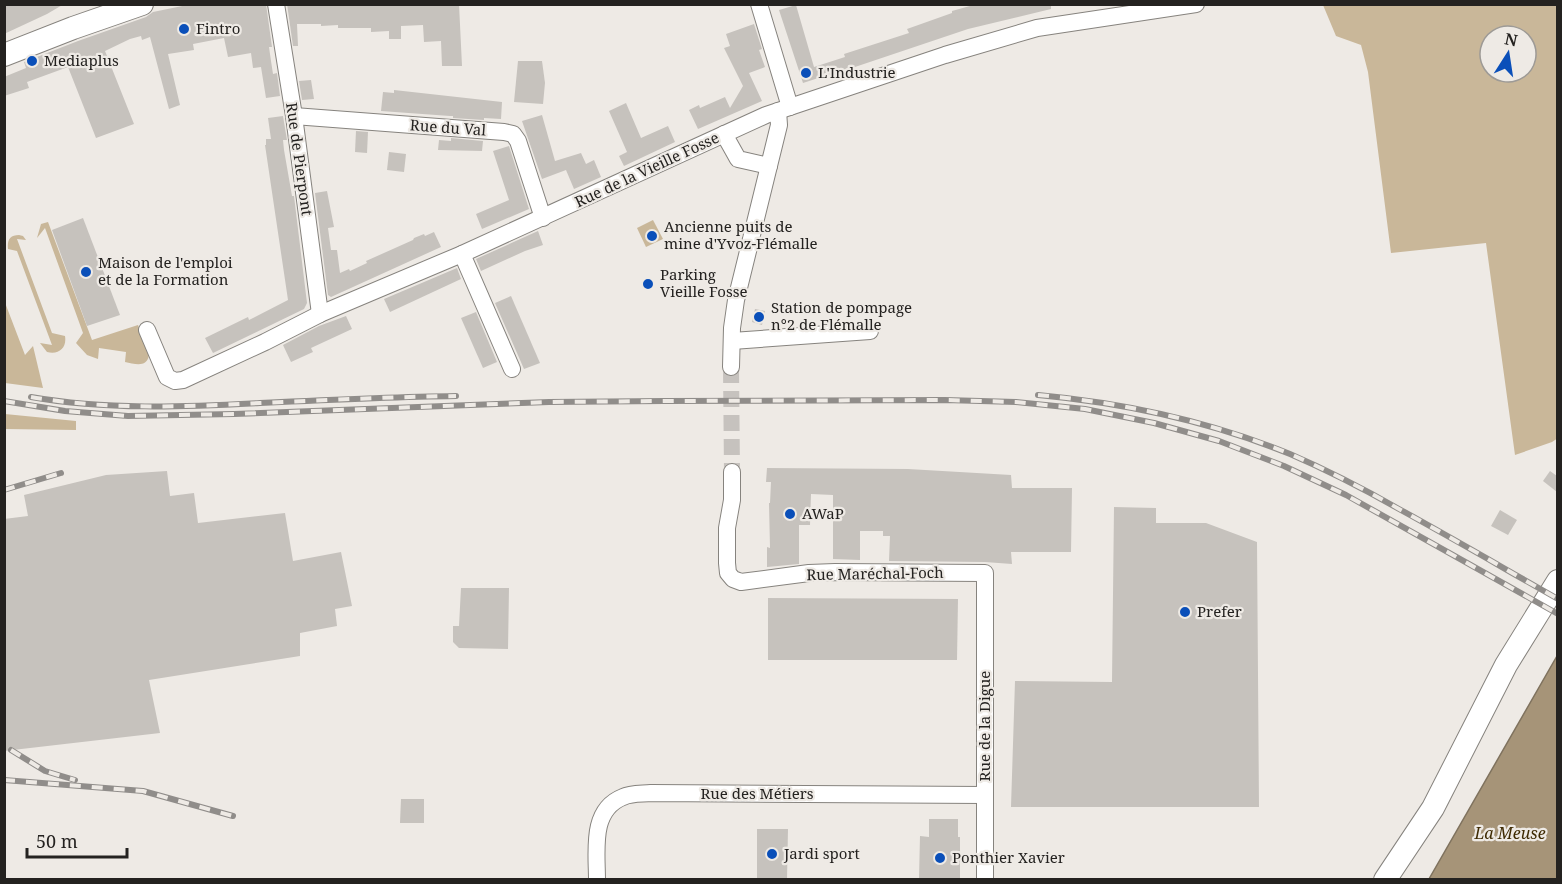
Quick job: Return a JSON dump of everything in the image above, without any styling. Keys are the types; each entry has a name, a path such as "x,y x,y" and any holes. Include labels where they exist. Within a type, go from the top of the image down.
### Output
{"main road":[{"path":"4,55 100,11 142,4"},
{"path":"1385,879 1433,808 1506,665 1557,580"},
{"path":"1402,879 1446,813 1518,670 1557,607"}],"street":[{"name":"Rue de Pierpont","path":"276,4 294,116 320,314"},
{"path":"731,367 732,328 736,300 784,109 759,4"},
{"name":"Rue de la Vieille Fosse","path":"147,330 167,377 175,381 183,380 320,314 543,218 766,115 945,55 1037,28 1196,4"},
{"name":"Rue du Val","path":"294,116 513,134 518,141 543,218"},
{"path":"724,134 738,159 769,166"},
{"path":"462,254 512,369"},
{"path":"732,341 870,331"},
{"name":"Rue Maréchal-Foch","path":"732,472 732,500 727,528 727,563 728,573 733,579 741,582 835,572 985,573"},
{"name":"Rue de la Digue","path":"985,573 985,879"},
{"name":"Rue des Métiers","path":"597,879 598,826 604,812 613,802 625,796 651,793 985,795"}],"shaded area":[{"path":"1323,5 1557,5 1558,438 1552,442 1515,455 1486,243 1391,253 1368,72 1361,45 1336,36"},
{"path":"653,220 663,239 646,247 637,228"},
{"path":"48,222 92,340 138,325 149,355 146,362 133,364 125,362 126,352 99,348 98,359 87,355 76,343 83,333 45,228 37,238 41,224"},
{"path":"19,235 26,240 17,239 52,333 65,336 65,344 61,350 47,352 40,343 52,345 17,251 8,249 10,239"},
{"path":"4,300 25,355 33,346 43,388 5,383"},
{"path":"5,414 76,421 76,430 5,429"}],"water":[{"name":"La Meuse","path":"1557,656 1557,879 1429,879"}],"building":[{"path":"4,4 64,4 4,34"},
{"path":"192,4 266,4 272,47 269,47 271,61 273,74 277,73 280,96 266,98 261,67 253,68 251,53 228,57 224,38 193,44 194,50 168,54 180,105 169,109 150,37 142,40 141,36 105,51 134,124 96,138 68,67 27,82 29,88 4,96 4,77 26,68 24,62 146,17 153,12"},
{"path":"287,4 459,4 462,66 442,66 441,41 424,42 423,25 401,26 401,39 389,39 389,31 371,32 371,28 297,24 298,46 293,46"},
{"path":"977,4 1051,4 1051,9 968,29 803,83 779,10 796,5 814,67 845,57 844,54 909,33 907,29 952,13 952,11"},
{"path":"754,24 765,67 749,73 762,101 698,129 689,110 699,105 700,108 725,97 730,108 743,86 724,48 730,46 726,34"},
{"path":"518,61 542,61 545,83 543,104 514,102"},
{"path":"311,80 314,99 302,100 299,81"},
{"path":"394,90 502,102 501,119 453,118 453,116 381,111 383,92 394,93"},
{"path":"626,103 641,138 668,126 675,142 624,166 619,156 627,152 609,111"},
{"path":"542,115 555,161 581,153 586,164 594,160 601,177 574,189 566,170 542,179 522,121"},
{"path":"283,116 287,140 283,140 284,150 292,196 294,196 307,303 304,309 213,353 205,338 248,317 249,320 288,300 265,145 266,139 271,139 268,118"},
{"path":"356,131 368,132 367,153 355,152"},
{"path":"451,138 483,141 482,151 438,150 439,140 451,141"},
{"path":"509,146 529,209 482,229 476,214 509,200 493,151"},
{"path":"389,152 406,154 404,172 387,170"},
{"path":"327,191 334,227 328,228 331,250 337,250 340,273 349,269 350,271 424,234 425,236 434,232 441,247 331,297 328,295 315,193"},
{"name":"Maison de l'emploi et de la Formation","path":"83,218 120,315 87,326 52,230"},
{"path":"538,231 543,245 481,271 476,259"},
{"path":"457,268 461,279 390,312 384,299"},
{"path":"511,296 540,363 524,369 495,303"},
{"name":"Station de pompage n°2 de Flémalle","path":"755,309 765,311 762,325 752,322"},
{"path":"476,312 497,362 483,368 461,318"},
{"path":"346,316 352,329 311,348 313,352 291,362 283,345 319,326"},
{"path":"767,468 908,469 1011,475 1012,488 1072,488 1071,552 1011,552 1012,564 889,561 890,536 883,536 883,531 860,531 860,560 833,559 833,495 811,494 810,525 799,525 799,564 767,567 767,547 770,548 771,482 766,482"},
{"path":"167,471 170,496 194,493 198,523 285,513 293,561 341,552 352,606 335,609 337,626 300,633 300,656 149,680 160,733 4,751 4,519 28,516 24,495 106,475"},
{"path":"1550,471 1557,476 1557,492 1543,481"},
{"name":"Prefer","path":"1114,507 1156,508 1156,523 1206,523 1257,542 1259,807 1011,807 1015,681 1112,682"},
{"path":"1500,510 1517,520 1508,535 1491,526"},
{"path":"461,588 509,588 508,649 459,648 453,642 453,626 459,626"},
{"path":"768,598 958,599 957,660 768,660"},
{"path":"401,799 424,799 424,823 400,823"},
{"name":"Ponthier Xavier","path":"929,819 958,819 960,879 919,879 920,836 929,837"},
{"name":"Jardi sport","path":"757,829 788,829 787,879 757,879"}],"tunnel":[{"path":"731,367 732,472"}],"railway":[{"path":"1038,395 1103,403 1166,415 1229,432 1290,454 1372,494 1558,599"},
{"path":"31,397 116,406 202,406 456,396"},
{"path":"4,401 65,411 128,416 549,402 664,401 945,400 1016,402 1085,409 1154,423 1219,441 1284,466 1346,495 1558,614"},
{"path":"4,490 61,473"},
{"path":"11,750 45,771 75,780"},
{"path":"4,780 143,791 233,816"}],"place":[{"name":"Fintro","path":"184,29"},
{"name":"Mediaplus","path":"32,61"},
{"name":"L'Industrie","path":"806,73"},
{"name":"Ancienne puits de mine d'Yvoz-Flémalle","path":"652,236"},
{"name":"Maison de l'emploi et de la Formation","path":"86,272"},
{"name":"Parking Vieille Fosse","path":"648,284"},
{"name":"Station de pompage n°2 de Flémalle","path":"759,317"},
{"name":"AWaP","path":"790,514"},
{"name":"Prefer","path":"1185,612"},
{"name":"Jardi sport","path":"772,854"},
{"name":"Ponthier Xavier","path":"940,858"}]}
